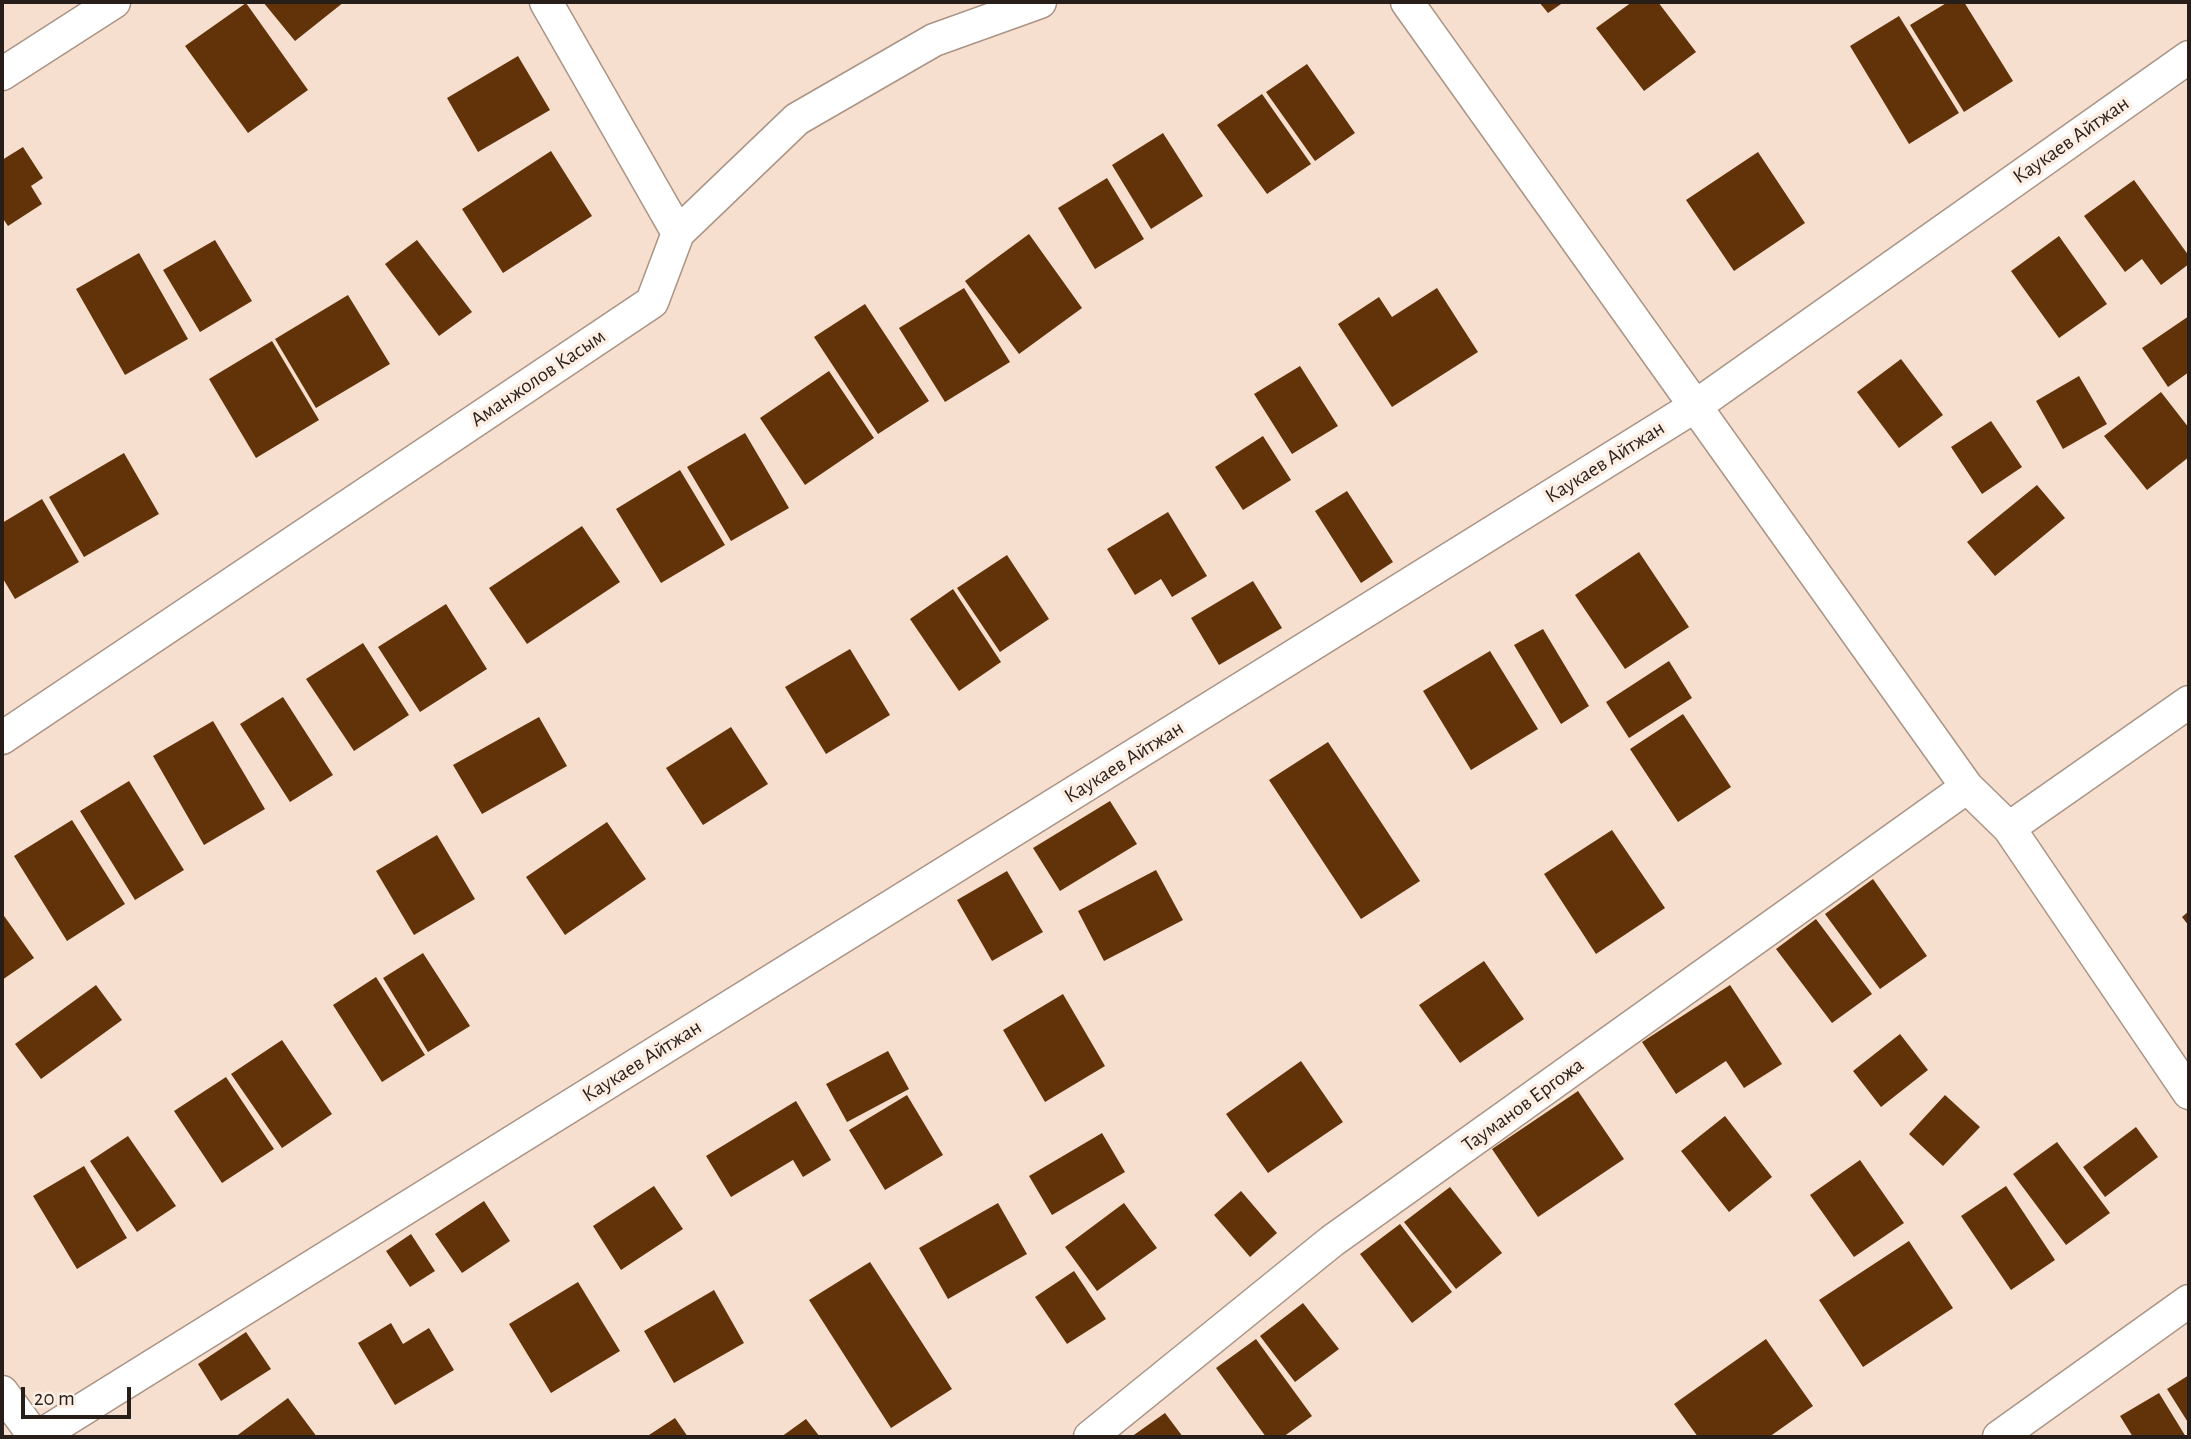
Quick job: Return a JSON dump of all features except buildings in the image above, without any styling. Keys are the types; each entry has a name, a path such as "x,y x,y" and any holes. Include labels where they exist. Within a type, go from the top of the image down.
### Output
{"street":[{"path":"2,74 114,2"},
{"path":"546,2 678,233"},
{"name":"Аманжолов Касым","path":"2,738 652,302 678,233 797,119 934,40 1040,2"},
{"path":"1407,2 1967,787 2009,828 2189,1093"},
{"name":"Каукаев Айтжан","path":"36,1437 1696,405 2189,57"},
{"path":"2009,828 2189,702"},
{"name":"Тауманов Ергожа","path":"1090,1437 1332,1241 1967,787"},
{"path":"1999,1437 2189,1301"},
{"path":"2,1392 36,1437"}]}
